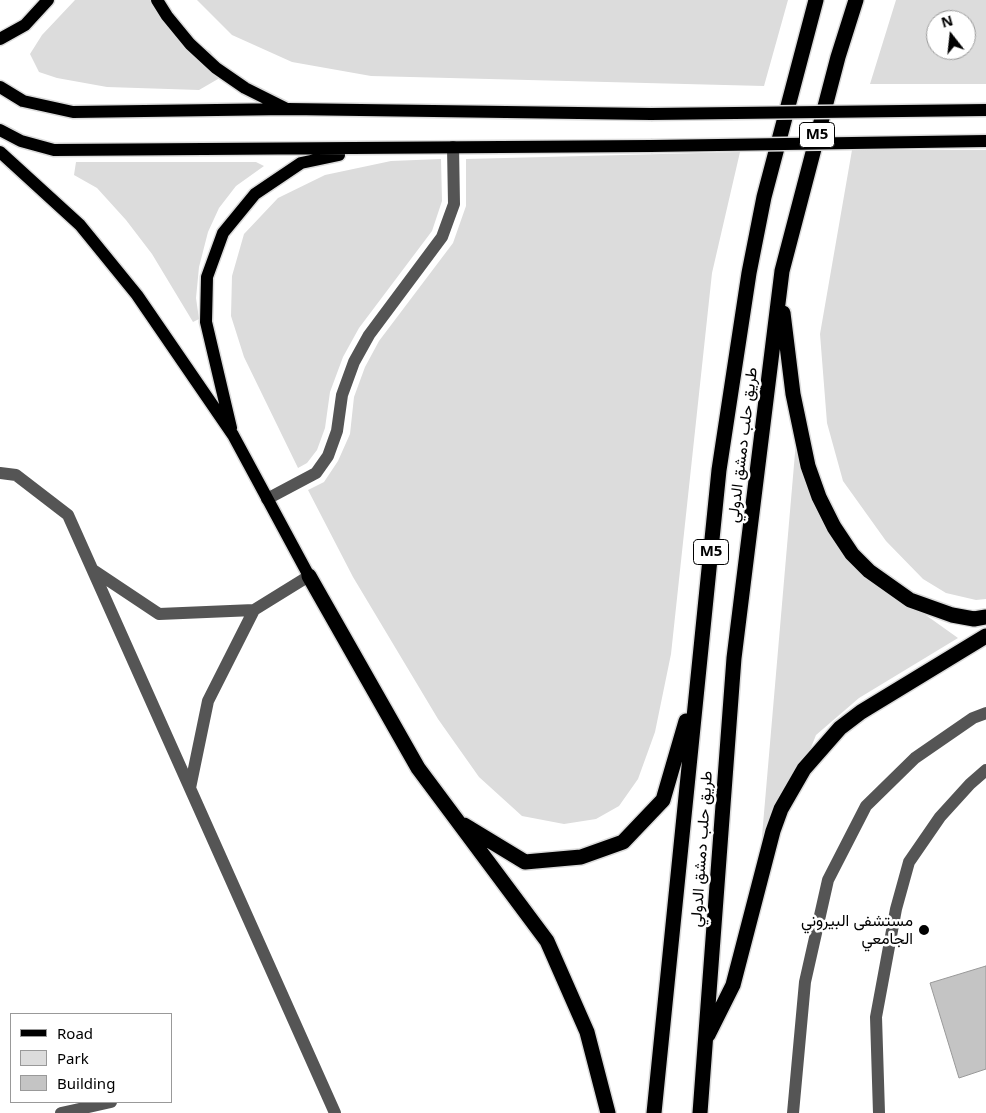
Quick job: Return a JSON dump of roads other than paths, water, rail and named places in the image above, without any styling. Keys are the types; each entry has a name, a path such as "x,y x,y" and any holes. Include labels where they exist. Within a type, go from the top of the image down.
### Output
{"highway":[{"name":"طريق حلب دمشق الدولي","path":"654,1113 719,470 749,273 764,197 816,0"},
{"name":"طريق حلب دمشق الدولي","path":"700,1113 734,658 782,271 838,58 856,0"},
{"path":"782,271 787,353 793,394 808,466 819,497 834,527 852,554 869,571 910,600 952,615 974,619 986,618"},
{"path":"309,576 418,768 546,941 587,1032 608,1113"},
{"path":"705,1041 734,985 773,831 781,809 804,769 840,728 861,712 986,636"},
{"path":"457,820 525,862 581,857 623,842 663,800 696,683"}],"main road":[{"path":"0,39 25,26 48,0"},
{"path":"157,0 167,16 190,44 216,68 246,88 288,109"},
{"path":"0,87 23,101 73,112 288,109 651,114 986,110"},
{"path":"0,130 21,141 54,150 651,146 986,140"},
{"path":"233,435 206,322 207,278 223,233 255,194 301,163 363,149"},
{"path":"0,152 80,225 137,296 233,435 309,576"}],"street":[{"path":"267,499 316,472 328,456 338,431 342,395 354,362 369,335 442,237 454,204 453,147"},
{"path":"0,472 16,475 68,515 335,1113"},
{"path":"93,570 160,614 254,610 309,576"},
{"path":"190,788 208,701 254,610"},
{"path":"793,1113 805,982 828,880 866,806 915,758 972,718 986,713"},
{"path":"879,1113 876,1017 896,909 909,862 940,817 970,784 986,770"},
{"path":"61,1113 106,1103"}],"place":[{"name":"مستشفى البيروني الجامعي","path":"924,930"}]}
